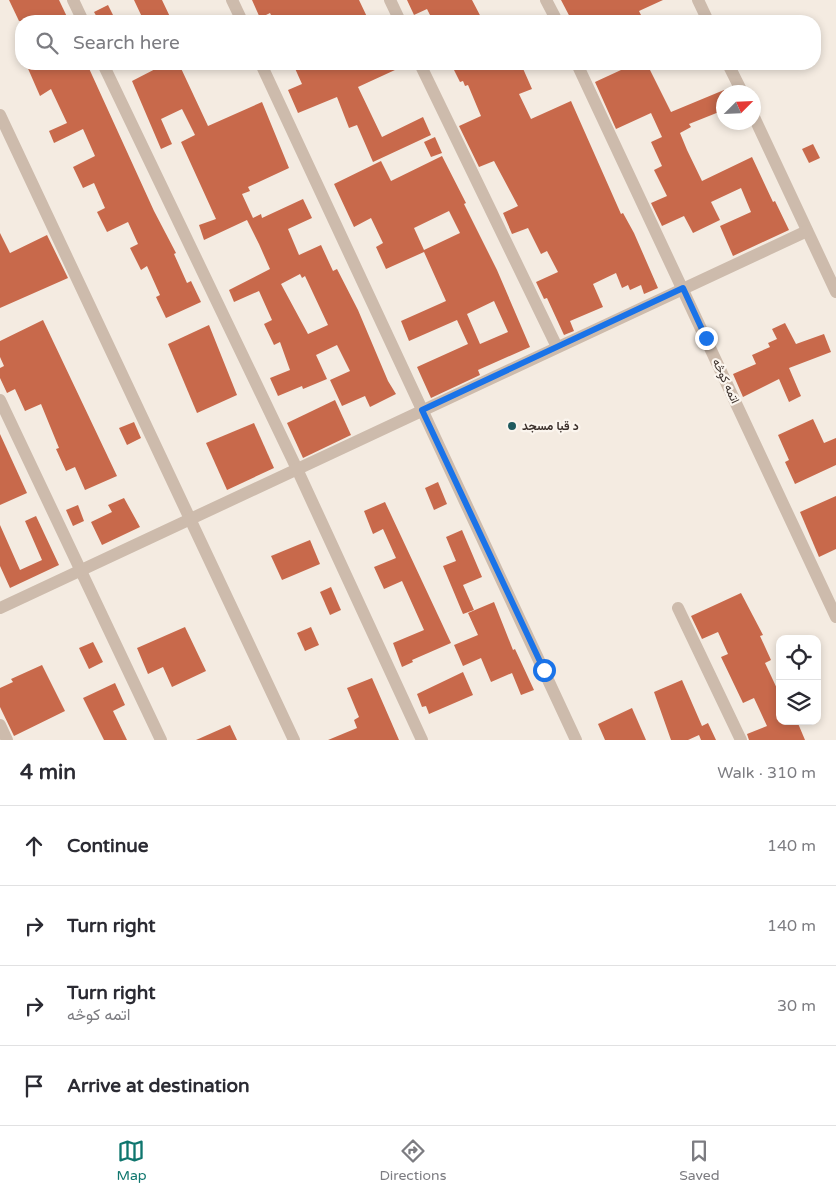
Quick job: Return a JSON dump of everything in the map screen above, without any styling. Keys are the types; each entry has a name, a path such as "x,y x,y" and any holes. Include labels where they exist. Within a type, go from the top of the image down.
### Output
{"street":[{"path":"73,0 80,15"},
{"path":"232,0 239,15"},
{"path":"390,0 397,15"},
{"path":"546,0 553,15"},
{"path":"698,0 705,15"},
{"path":"107,70 297,469 422,740"},
{"path":"265,70 576,740"},
{"path":"423,70 556,347"},
{"name":"اتمه کوڅه","path":"580,70 836,617"},
{"path":"731,70 738,85"},
{"path":"0,115 294,740"},
{"path":"760,130 836,292"},
{"path":"0,608 807,231"},
{"path":"0,400 161,740"},
{"path":"678,608 740,740"},
{"path":"0,725 7,740"}],"building":[{"path":"9,0 59,0 66,15 16,15"},
{"path":"134,0 162,0 169,15 147,15 141,15"},
{"path":"252,0 359,0 366,15 271,15 270,13 259,15"},
{"path":"407,0 472,0 480,15 430,15 427,9 414,15"},
{"path":"561,0 663,0 639,11 641,15 569,15"},
{"path":"108,5 113,15 96,15 94,12"},
{"path":"29,70 90,70 154,211 176,253 174,254 187,283 191,281 201,302 166,318 156,297 160,295 147,266 141,270 130,248 138,244 128,222 107,232 97,212 105,208 94,183 83,188 73,167 95,156 83,129 54,143 49,131 67,123 51,89 40,96"},
{"path":"153,70 182,70 208,126 262,102 289,168 248,187 250,191 242,194 253,218 261,214 262,218 303,199 312,218 288,229 299,255 321,245 333,271 337,269 358,310 388,381 396,394 370,407 365,396 342,406 330,380 350,371 337,345 316,355 327,379 303,389 302,386 278,396 270,378 290,370 280,342 274,345 264,324 272,320 259,291 234,302 229,290 270,269 259,244 247,220 204,240 199,225 216,219 181,142 195,135 182,109 161,119 172,144 161,149 132,81","holes":["300,274 302,278 305,276 328,325 308,334 281,284"]},
{"path":"296,70 395,70 358,87 382,137 423,117 431,135 373,162 357,125 349,128 337,97 298,113 288,90 302,84"},
{"path":"454,70 524,70 532,89 519,94 531,119 571,101 621,214 623,213 634,233 658,288 644,294 641,285 630,290 628,285 622,288 616,273 593,284 603,307 570,321 574,331 564,335 547,298 544,299 536,282 558,272 547,251 541,254 528,228 512,234 503,213 518,206 494,161 479,167 459,126 481,116 468,85 465,86 463,81 460,82"},
{"path":"621,70 650,70 671,112 716,93 716,113 689,124 691,127 680,133 702,181 752,157 773,202 775,201 789,230 733,256 720,226 751,212 741,188 711,202 720,220 693,233 684,216 662,226 651,203 667,196 654,170 662,166 651,142 662,137 651,113 616,129 595,82"},
{"path":"435,137 442,153 431,157 424,142"},
{"path":"813,144 820,158 809,163 802,149"},
{"path":"442,156 497,270 530,347 478,370 480,375 431,398 417,367 468,344 457,320 409,341 401,321 446,301 424,252 386,269 376,247 383,243 371,218 354,227 334,184 381,161 391,181","holes":["449,211 460,233 424,250 414,228","494,301 508,332 480,344 467,314"]},
{"path":"0,233 10,253 47,235 68,278 0,308"},
{"path":"43,320 117,476 85,490 75,467 66,471 56,449 59,448 41,404 25,411 15,389 7,393 0,378 0,368 4,366 0,357 0,341"},
{"path":"785,323 796,344 824,334 831,352 789,368 801,396 789,402 779,379 743,397 733,374 756,364 752,355 770,347 768,343 777,339 772,329"},
{"path":"209,325 237,395 197,413 168,344"},
{"path":"335,400 351,435 303,458 287,423"},
{"path":"813,419 824,443 836,438 836,465 795,484 785,462 789,460 778,435"},
{"path":"134,422 141,438 127,445 119,428"},
{"path":"254,423 274,468 227,490 206,443"},
{"path":"0,434 27,493 0,505"},
{"path":"438,482 447,504 434,510 425,488"},
{"path":"836,496 836,549 819,557 800,512"},
{"path":"124,498 140,527 102,545 91,522 112,512 108,505"},
{"path":"385,502 451,643 412,660 413,662 402,667 393,643 424,630 402,581 384,589 374,567 396,558 383,529 373,534 364,511"},
{"path":"78,505 84,521 73,526 66,510"},
{"path":"36,516 59,565 10,588 0,566 0,525 20,570 42,560 25,521"},
{"path":"462,530 482,577 463,585 474,610 463,614 443,566 456,561 446,537"},
{"path":"310,540 320,564 282,580 271,556"},
{"path":"331,587 341,610 330,615 320,592"},
{"path":"741,593 763,635 760,636 771,660 765,663 776,686 776,725 799,725 805,740 749,740 747,734 767,726 754,698 743,703 721,657 728,654 718,632 702,639 691,616"},
{"path":"494,602 513,650 515,649 534,690 521,695 512,673 491,682 481,658 463,666 454,645 478,635 468,613"},
{"path":"185,627 206,671 172,687 163,667 148,674 137,648"},
{"path":"311,627 319,645 305,651 297,633"},
{"path":"93,642 103,662 89,669 79,648"},
{"path":"42,665 65,711 14,736 0,707 0,688 13,682 11,679"},
{"path":"463,672 473,695 429,714 426,706 422,707 417,694"},
{"path":"372,678 399,740 328,740 357,728 354,720 359,717 347,688"},
{"path":"682,680 702,726 708,723 716,740 701,740 699,735 688,740 671,740 654,692"},
{"path":"115,683 125,705 113,711 127,740 104,740 83,698"},
{"path":"632,708 646,740 605,740 598,724"},
{"path":"230,725 237,740 196,740"}],"place":[{"name":"د قبا مسجد","path":"512,426"}],"route":[{"path":"544,670 422,410 683,288 706,338"}]}
